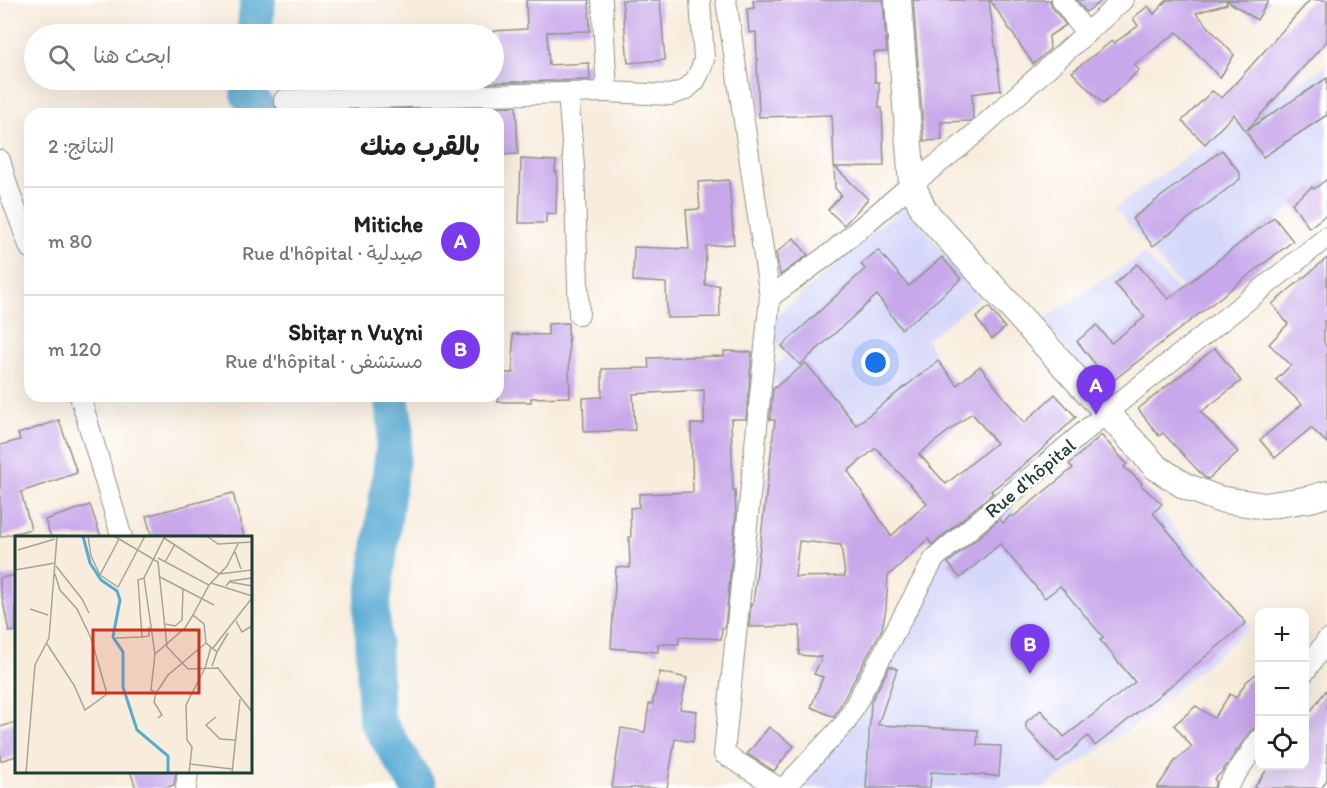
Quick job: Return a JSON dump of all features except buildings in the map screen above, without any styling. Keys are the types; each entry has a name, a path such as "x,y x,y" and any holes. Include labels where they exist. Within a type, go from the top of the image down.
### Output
{"main road":[{"path":"898,0 912,184 924,211 1156,467 1185,486 1218,499 1265,506 1327,494"}],"street":[{"path":"602,0 607,92"},
{"path":"284,100 607,92 670,95 685,90 695,81 701,69 704,59 700,0"},
{"path":"726,0 770,297 724,754 778,788"},
{"path":"1062,0 1086,33"},
{"path":"770,297 832,252 962,145 1123,0"},
{"path":"568,93 574,166 579,315"},
{"path":"0,160 24,231"},
{"name":"Rue d'hôpital","path":"784,788 846,722 934,560 1106,413 1327,237"},
{"path":"82,402 122,536"},
{"path":"1309,667 1327,640"},
{"path":"1226,788 1255,746"},
{"path":"186,788 188,773"}],"shaded area":[{"path":"1327,66 1327,182 1309,192 1189,297 1115,208 1243,116"},
{"path":"905,204 980,298 926,340 945,369 860,450 828,442 768,372 785,357 770,331 776,316"},
{"path":"1144,254 1188,301 1088,375 1042,320"},
{"path":"1003,496 1068,577 1157,506 1250,626 1138,723 1042,788 789,788 836,728 933,557"}],"waterway":[{"path":"255,24 258,0"},
{"path":"248,90 248,94 257,108"},
{"path":"392,402 396,428 372,610 376,719 419,788"}],"place":[{"name":"Mitiche","path":"1096,415"},
{"name":"Sbiṭaṛ n Vuɣni","path":"1030,674"}]}
